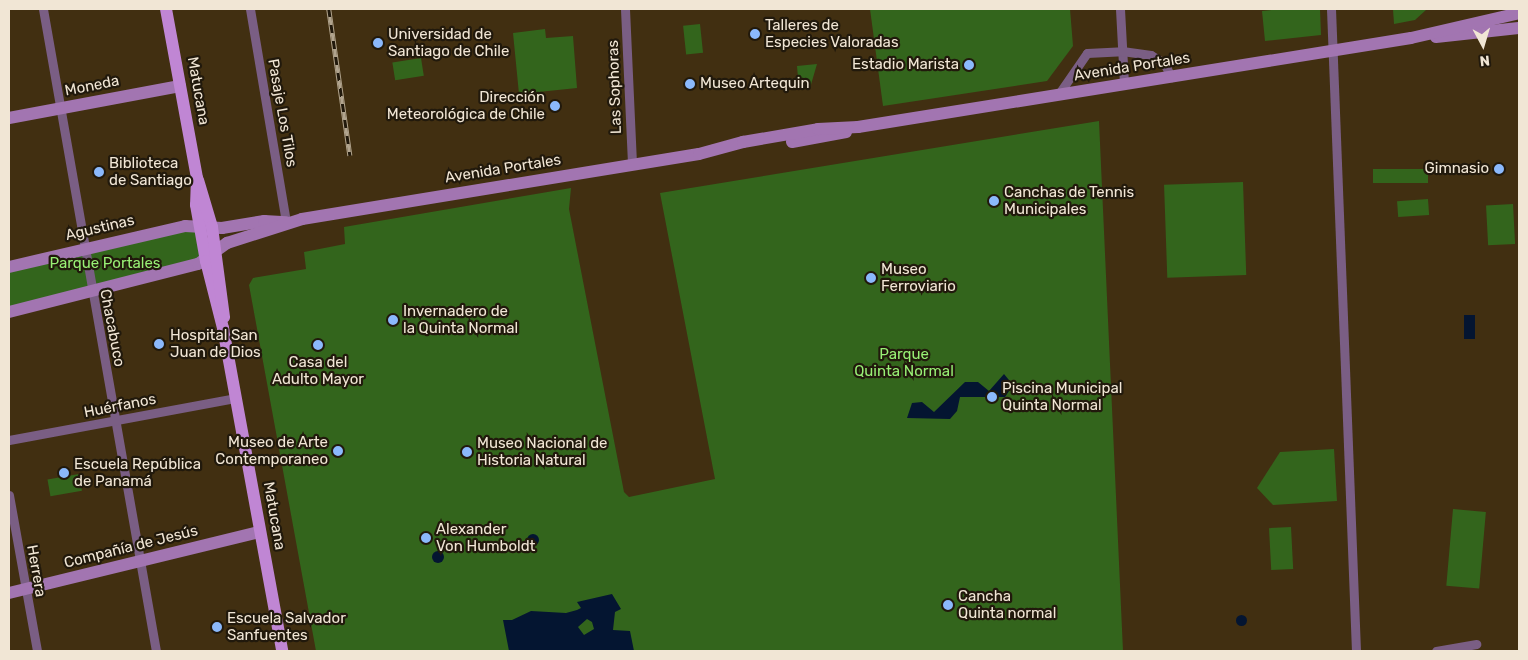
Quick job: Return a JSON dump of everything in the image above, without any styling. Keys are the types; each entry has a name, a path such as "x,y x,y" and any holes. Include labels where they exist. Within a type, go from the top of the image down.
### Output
{"main road":[{"name":"Matucana","path":"166,9 197,178 205,196 206,262 223,328 282,651"},
{"name":"Avenida Portales","path":"206,226 264,221 286,222 726,149 743,142 824,128 858,127 1411,38 1519,13"},
{"name":"Avenida Portales","path":"1411,38 1466,35 1519,28"},
{"name":"Moneda","path":"9,118 180,86"},
{"name":"Avenida Portales","path":"206,262 216,250 227,243 268,231 286,222"},
{"name":"Agustinas","path":"9,267 185,226 206,226"},
{"name":"Matucana","path":"206,226 216,250 223,294 223,328"},
{"path":"9,312 206,262"},
{"name":"Compañía de Jesús","path":"9,593 260,532"}],"street":[{"name":"Chacabuco","path":"43,9 91,292 116,420 156,651"},
{"name":"Pasaje Los Tilos","path":"250,9 286,222"},
{"name":"Las Sophoras","path":"625,9 632,164"},
{"path":"1120,9 1124,84"},
{"path":"1331,9 1356,651"},
{"path":"1058,95 1084,54 1122,50 1158,58 1171,77"},
{"name":"Huérfanos","path":"9,440 236,398"},
{"name":"Herrera","path":"9,495 37,651"},
{"path":"1436,651 1476,644"}],"green space":[{"name":"Estadio Marista","path":"870,9 1070,9 1073,46 1047,81 883,106"},
{"path":"1320,9 1321,35 1265,41 1262,11"},
{"path":"1393,9 1427,9 1415,20 1394,24"},
{"path":"700,24 703,53 686,55 683,26"},
{"path":"545,29 546,38 573,36 577,88 519,94 513,33"},
{"path":"421,58 424,76 395,80 392,63"},
{"path":"817,64 810,88 799,89 797,66"},
{"name":"Parque Quinta Normal","path":"1099,121 1123,651 316,651 249,285 253,278 306,269 304,252 345,244 344,227 571,188 569,209 624,492 629,497 715,479 660,193"},
{"path":"1373,169 1428,169 1428,183 1373,183"},
{"path":"1243,182 1246,275 1167,278 1164,185"},
{"path":"1428,199 1429,215 1398,217 1397,201"},
{"path":"1513,204 1515,244 1488,245 1486,205"},
{"name":"Parque Portales","path":"195,228 200,259 9,307 9,270"},
{"path":"1334,449 1337,501 1273,505 1257,488 1280,452"},
{"path":"79,474 82,491 50,496 47,480"},
{"path":"1453,509 1486,512 1479,589 1446,586"},
{"path":"1291,527 1293,569 1271,570 1269,528"}],"water":[{"path":"1464,315 1475,315 1475,339 1464,339"},
{"name":"Piscina Municipal Quinta Normal","path":"1004,374 1013,385 1005,397 960,397 957,411 950,419 907,418 912,403 922,402 934,412 965,382 978,382 989,391"},
{"path":"535,534 538,535 538,545 531,546 528,545 527,538 528,535"},
{"path":"440,551 443,552 443,562 436,563 433,562 432,555 433,552"},
{"path":"612,594 621,609 615,612 613,630 630,631 634,651 509,651 503,620 512,620 531,611 566,613 581,608 577,602","holes":["587,619 592,622 594,629 584,635 578,627"]},
{"path":"1241,614 1247,620 1241,626 1235,620"}],"railway":[{"path":"329,9 350,155"}],"place":[{"name":"Talleres de Especies Valoradas","path":"755,34"},
{"name":"Universidad de Santiago de Chile","path":"378,43"},
{"name":"Estadio Marista","path":"969,65"},
{"name":"Museo Artequin","path":"690,84"},
{"name":"Dirección Meteorológica de Chile","path":"555,106"},
{"name":"Gimnasio","path":"1499,169"},
{"name":"Biblioteca de Santiago","path":"99,172"},
{"name":"Canchas de Tennis Municipales","path":"994,201"},
{"name":"Museo Ferroviario","path":"871,278"},
{"name":"Invernadero de la Quinta Normal","path":"393,320"},
{"name":"Hospital San Juan de Dios","path":"159,344"},
{"name":"Casa del Adulto Mayor","path":"318,345"},
{"name":"Piscina Municipal Quinta Normal","path":"992,397"},
{"name":"Museo de Arte Contemporaneo","path":"338,451"},
{"name":"Museo Nacional de Historia Natural","path":"467,452"},
{"name":"Escuela República de Panamá","path":"64,473"},
{"name":"Alexander Von Humboldt","path":"426,538"},
{"name":"Cancha Quinta normal","path":"948,605"},
{"name":"Escuela Salvador Sanfuentes","path":"217,627"}]}
